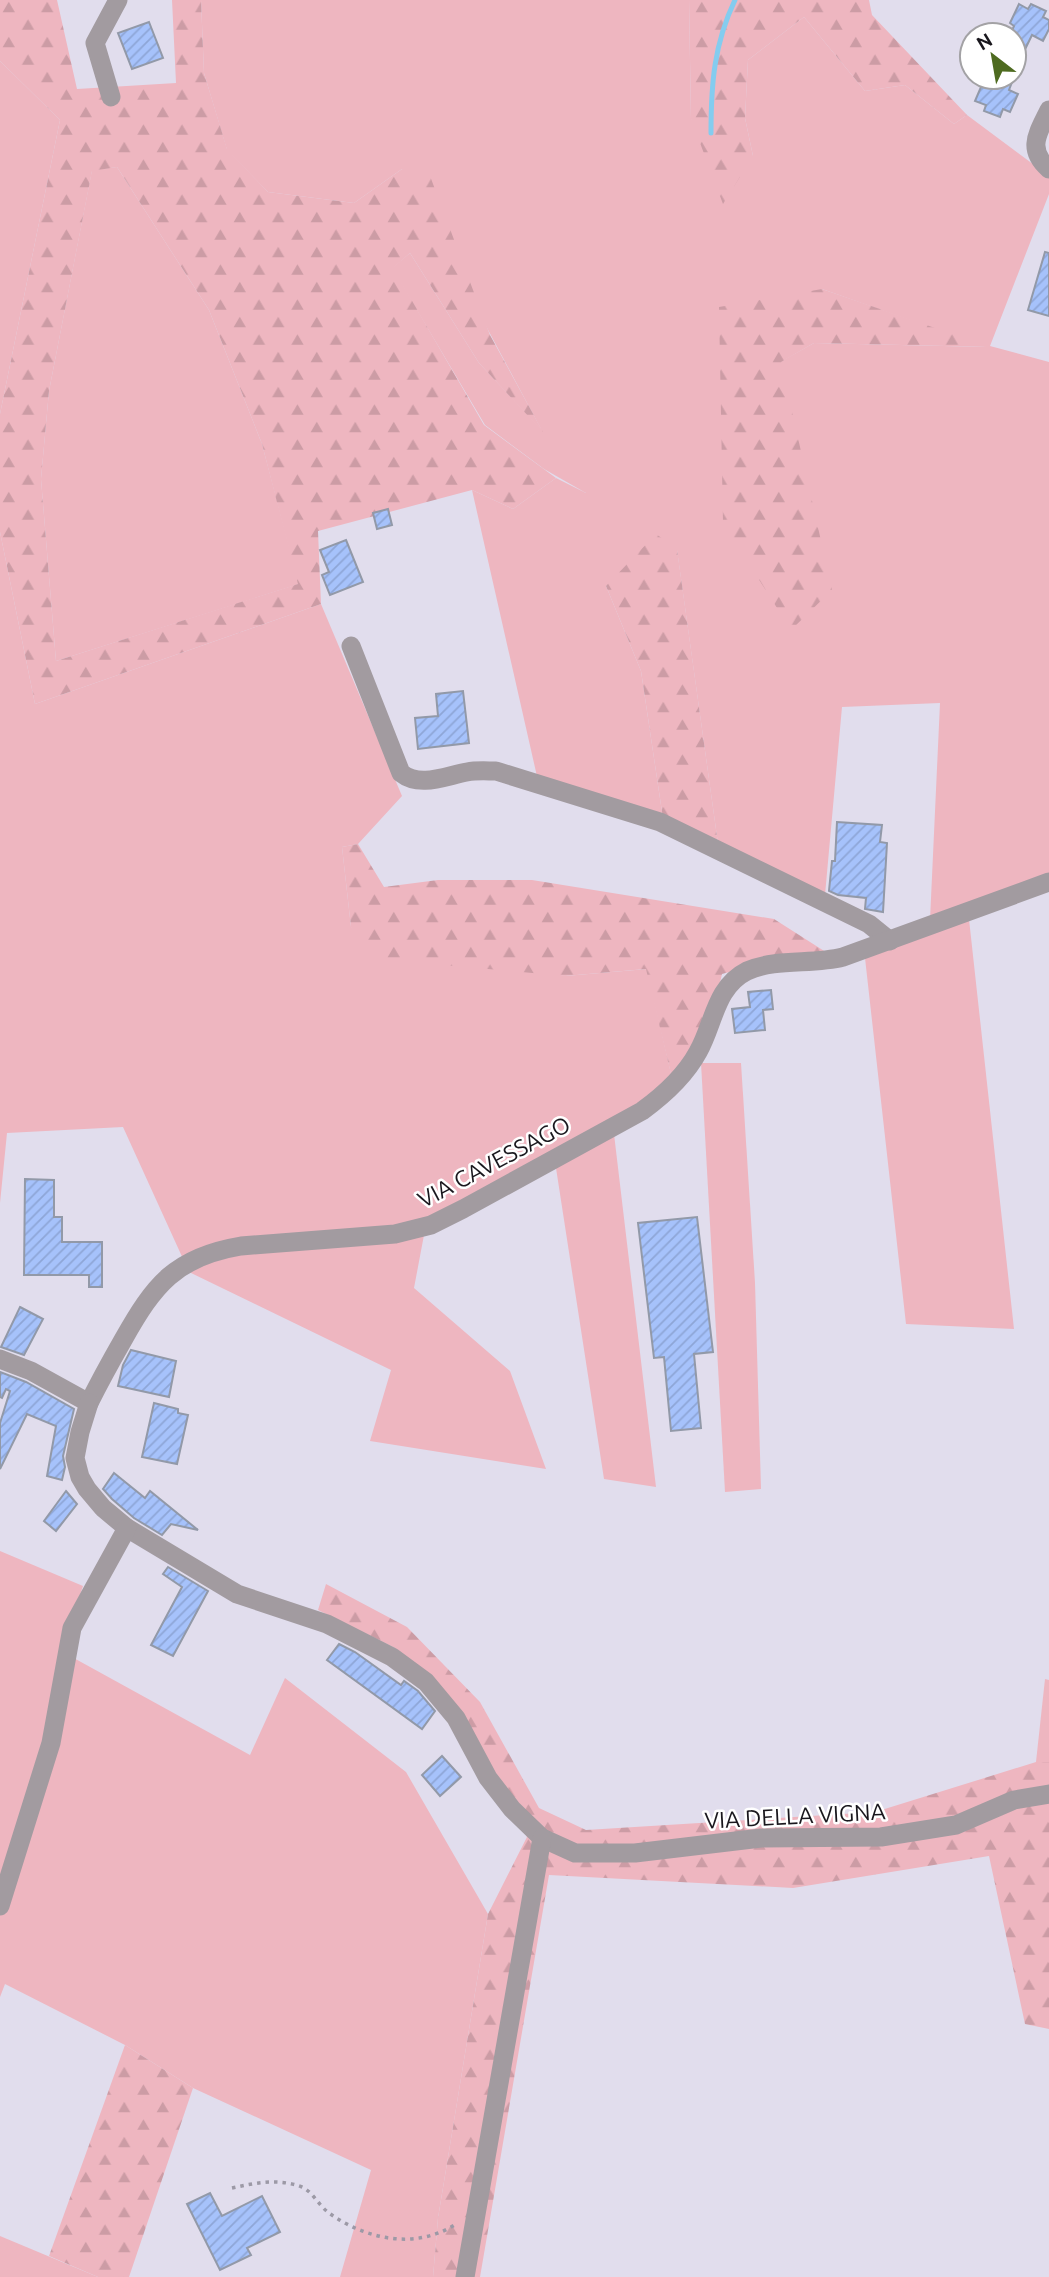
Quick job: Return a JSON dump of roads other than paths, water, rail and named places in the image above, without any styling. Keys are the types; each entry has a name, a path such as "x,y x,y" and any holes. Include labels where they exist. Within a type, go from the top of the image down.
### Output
{"street":[{"path":"111,97 95,43 118,0"},
{"path":"1049,110 1035,142 1038,156 1049,169"},
{"path":"351,646 401,773 408,779 424,781 472,771 496,771 660,822 869,924 890,941"},
{"name":"VIA CAVESSAGO","path":"127,1528 86,1489 79,1477 75,1458 89,1403 135,1318 154,1289 165,1278 191,1261 222,1249 413,1231 448,1218 656,1101 698,1054 720,998 740,976 760,967 831,960 1049,882"},
{"path":"0,1359 31,1371 89,1403"},
{"path":"0,1906 51,1743 72,1629 127,1528"},
{"name":"VIA DELLA VIGNA","path":"127,1528 237,1594 327,1624 392,1657 426,1682 456,1718 496,1788 512,1810 542,1838 575,1853 635,1853 761,1838 881,1837 956,1825 1014,1800 1049,1794"},
{"path":"466,2277 542,1838"}],"waterway":[{"path":"711,133 718,48 735,0"}]}
